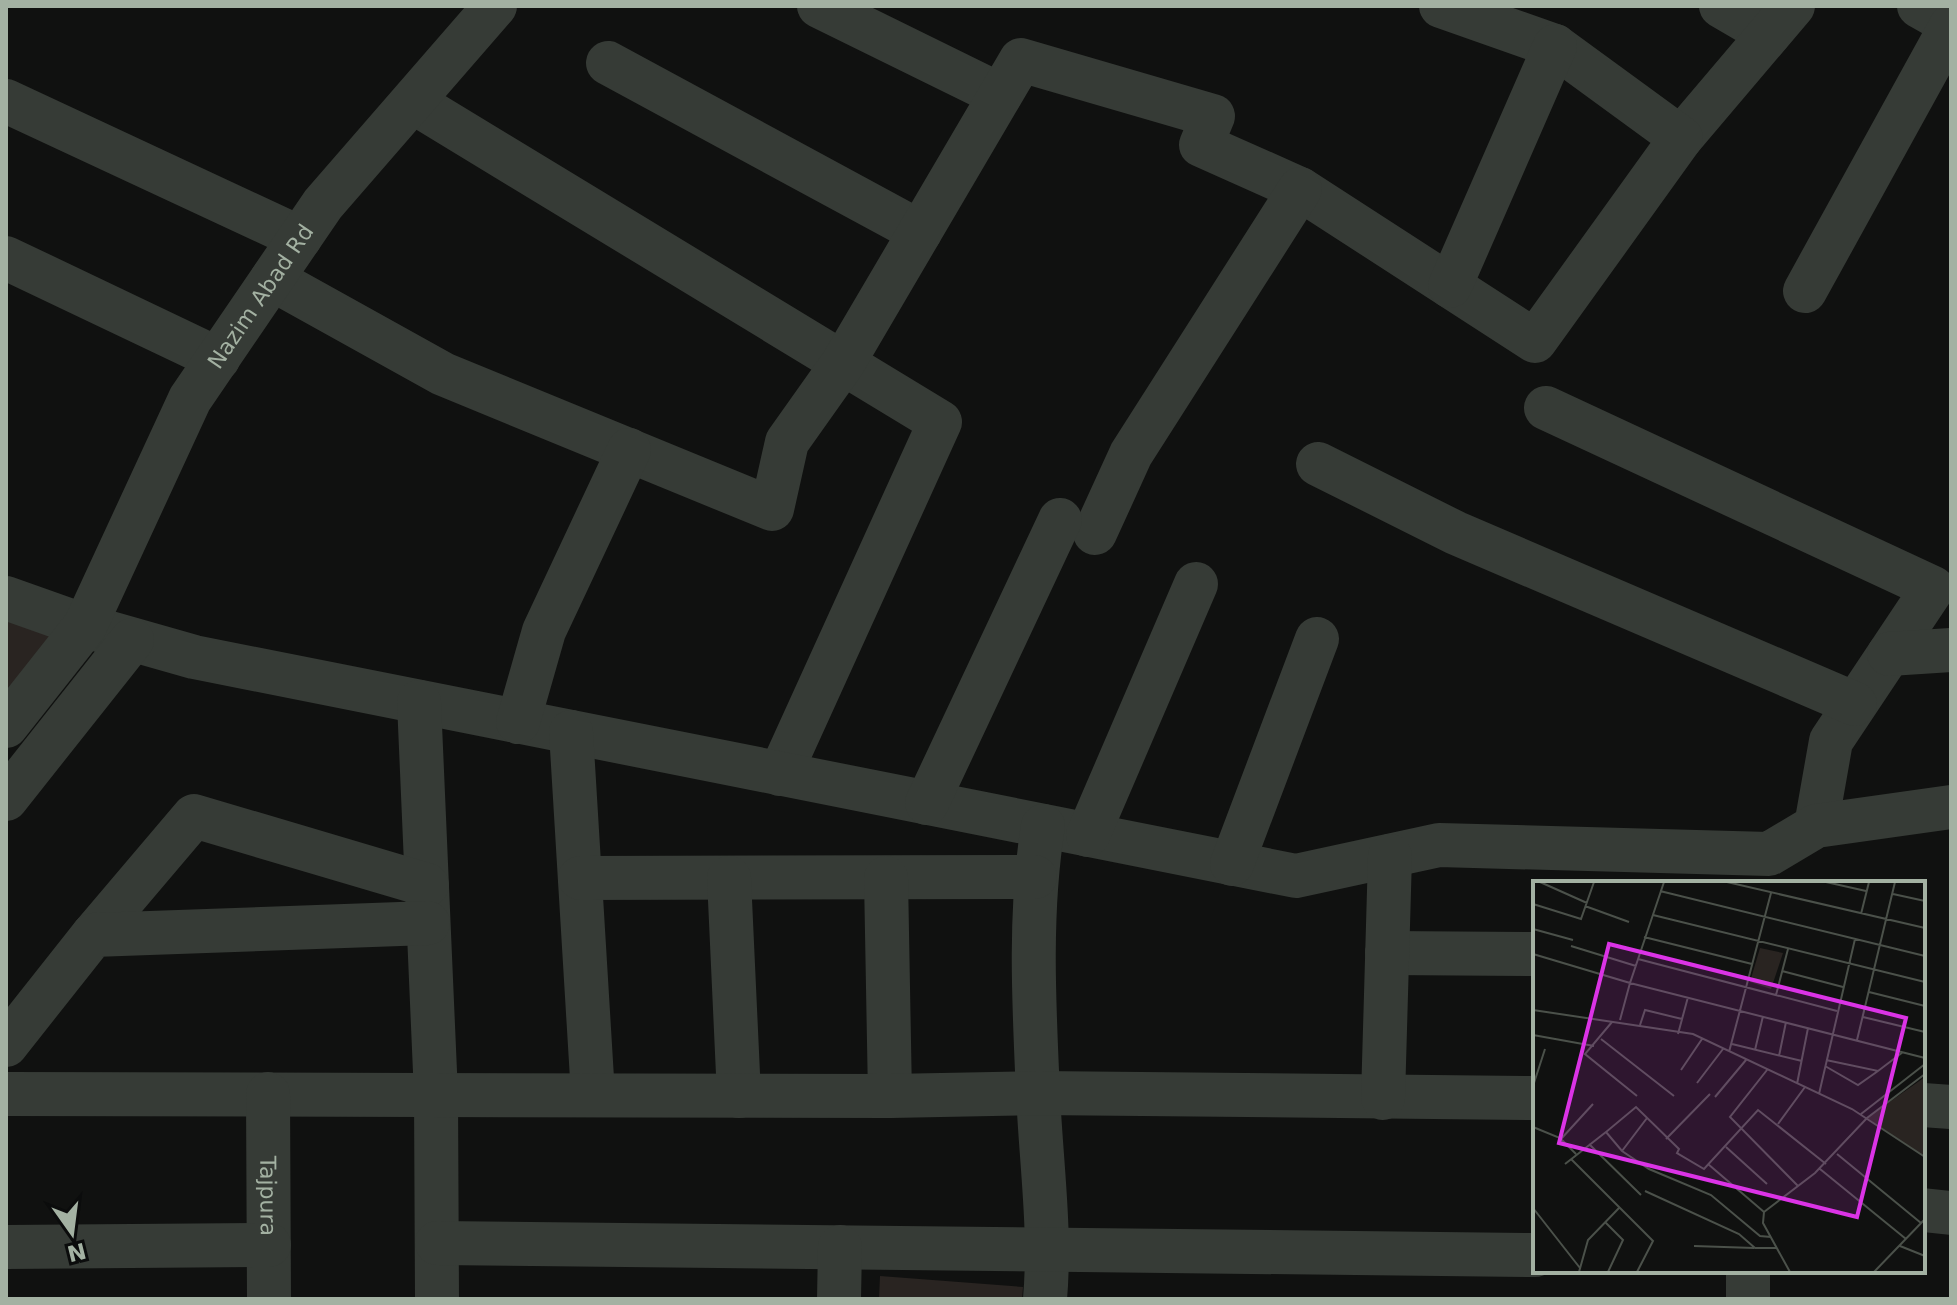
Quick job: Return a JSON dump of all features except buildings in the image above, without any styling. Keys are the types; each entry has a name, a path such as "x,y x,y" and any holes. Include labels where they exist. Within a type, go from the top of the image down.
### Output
{"street":[{"name":"Nazim Abad Rd","path":"6,726 85,626 190,399 323,204 495,6"},
{"path":"819,6 1000,95"},
{"path":"1441,6 1555,46 1681,138"},
{"path":"272,279 443,374 772,509 787,442 843,363 1021,60 1213,116 1201,145 1300,189 1535,341 1681,138 1781,20 1721,6"},
{"path":"1805,291 1951,25 1919,6"},
{"path":"1450,286 1555,46"},
{"path":"608,63 920,232"},
{"path":"6,101 300,238"},
{"path":"413,102 940,422 780,774"},
{"path":"927,803 1078,527 1131,454 1300,189"},
{"path":"6,258 218,359"},
{"path":"1546,408 1933,588 1831,741 1816,826"},
{"path":"518,722 544,631 629,450"},
{"path":"1318,464 1456,533 1855,704"},
{"path":"1088,835 1196,584"},
{"path":"6,598 85,626 194,657 1296,876 1439,845 1638,867 1769,869 1816,826 1951,807"},
{"path":"1232,864 1317,639"},
{"path":"6,799 132,640"},
{"path":"1889,654 1951,650"},
{"path":"419,702 436,1095 437,1299"},
{"path":"571,732 593,1095"},
{"path":"6,1045 93,935 194,816 427,904"},
{"path":"1043,826 1035,877 1038,1093 1050,1252 1045,1299"},
{"path":"1383,1098 1390,856"},
{"path":"580,878 1035,877"},
{"path":"729,878 739,1096"},
{"path":"886,878 890,1096"},
{"path":"93,935 427,904"},
{"path":"1387,953 1533,954"},
{"path":"6,1094 890,1096 1038,1093 1533,1098"},
{"name":"Tajpura","path":"268,1094 269,1299"},
{"path":"1925,1105 1951,1107"},
{"path":"1925,1210 1951,1213"},
{"path":"437,1243 1533,1255"},
{"path":"6,1247 269,1245"},
{"path":"839,1299 840,1247"},
{"path":"1748,1273 1748,1299"}],"shaded area":[{"path":"6,598 85,626 6,726"},
{"path":"880,1276 1023,1287 1022,1299 879,1299"}]}
